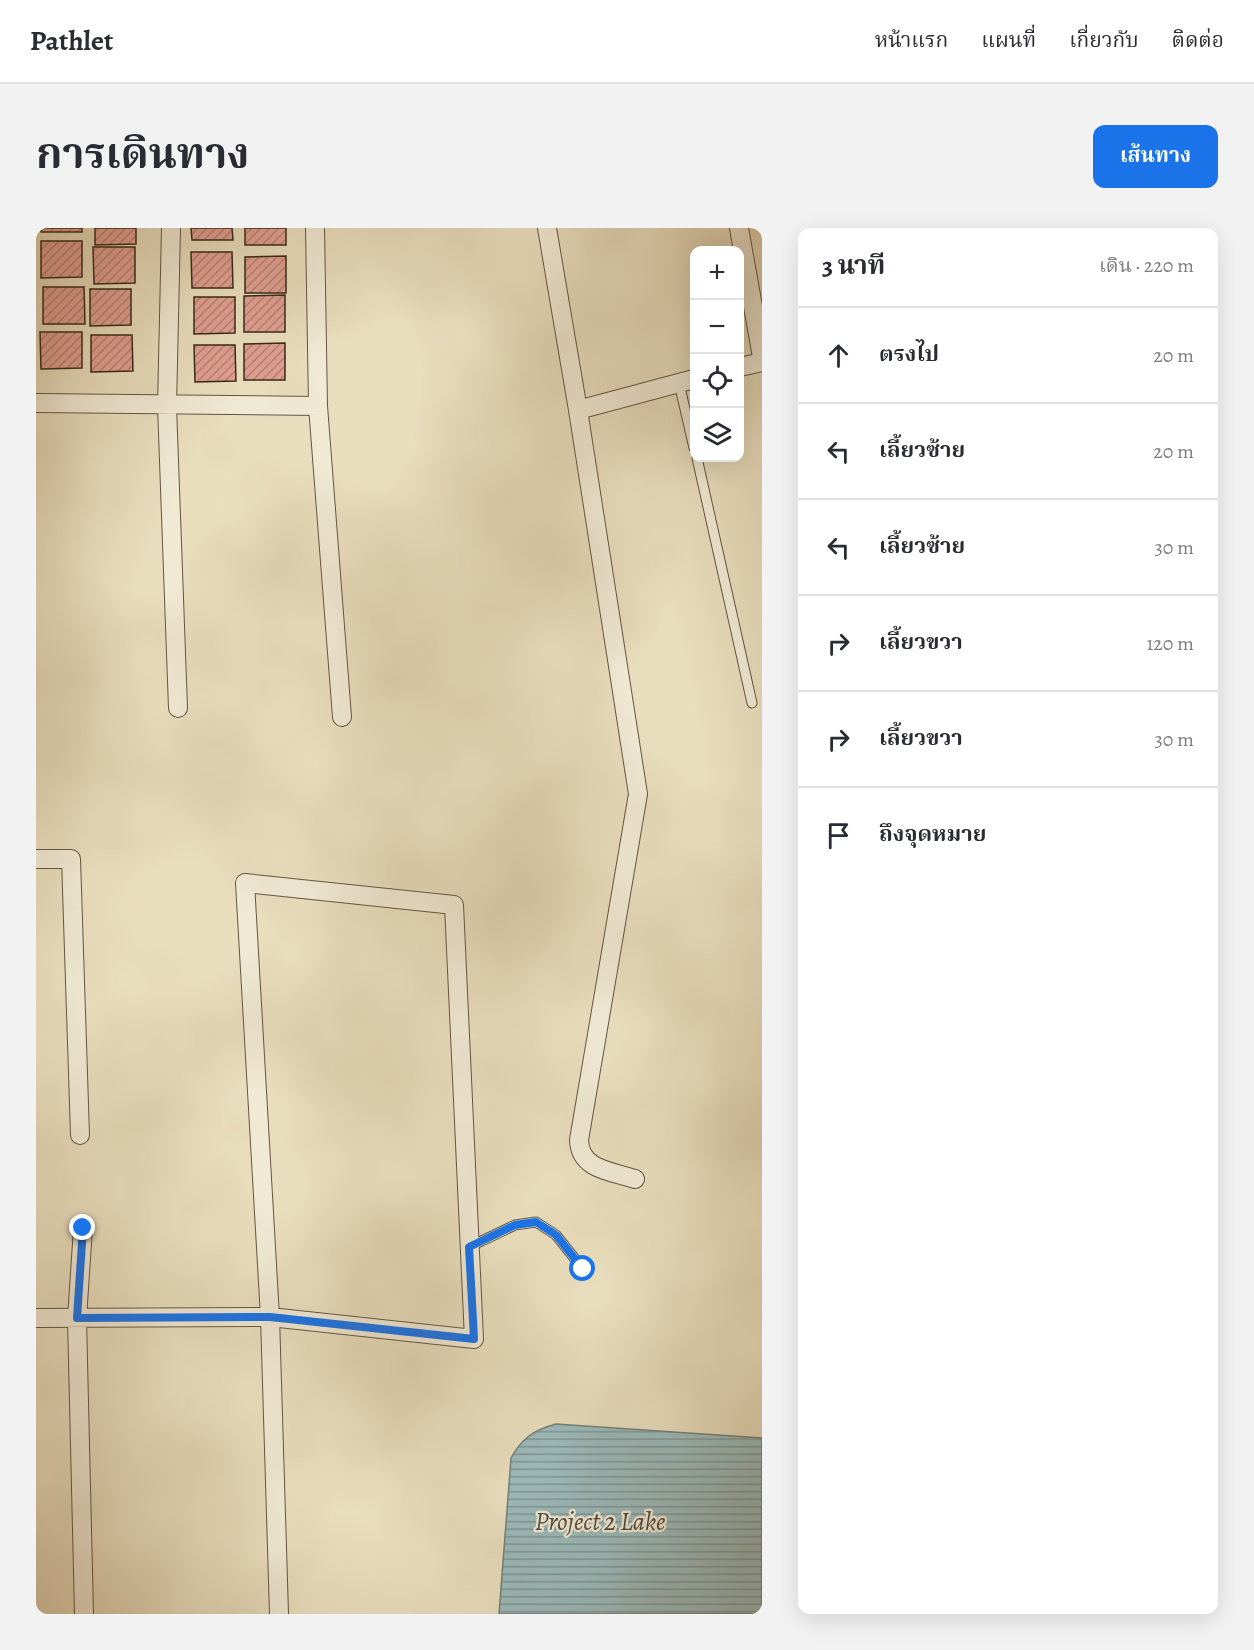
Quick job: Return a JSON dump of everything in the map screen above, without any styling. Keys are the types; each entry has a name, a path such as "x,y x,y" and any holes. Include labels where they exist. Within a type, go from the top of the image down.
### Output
{"street":[{"path":"171,228 167,406 178,708"},
{"path":"315,228 318,406 342,717"},
{"path":"547,228 638,795 579,1150 589,1164 635,1179"},
{"path":"739,228 762,359 744,366"},
{"path":"578,410 687,381"},
{"path":"36,403 318,406"},
{"path":"36,859 71,859 80,1135"},
{"path":"36,1318 270,1317 474,1339 454,905 245,884 270,1317 279,1614"},
{"path":"83,1228 77,1318 84,1614"}],"lane":[{"path":"687,381 690,410"},
{"path":"698,462 752,703"},
{"path":"469,1247 515,1225 536,1222 556,1235 583,1269"}],"water":[{"name":"Project 2 Lake","path":"556,1424 762,1438 762,1614 499,1614 511,1458 529,1436"}],"building":[{"path":"41,228 82,228 82,232 41,232"},
{"path":"95,228 136,228 136,244 95,245"},
{"path":"191,228 232,228 233,240 192,240"},
{"path":"245,228 286,228 286,245 245,245"},
{"path":"41,241 82,241 82,277 41,278"},
{"path":"93,247 135,247 135,283 94,284"},
{"path":"191,252 232,252 233,288 192,288"},
{"path":"286,256 286,293 245,293 245,257"},
{"path":"43,287 84,287 85,324 43,324"},
{"path":"90,289 131,289 131,325 90,326"},
{"path":"285,295 285,332 244,332 244,296"},
{"path":"194,297 235,297 235,333 194,334"},
{"path":"40,332 82,332 82,368 41,369"},
{"path":"91,335 132,335 133,371 91,372"},
{"path":"285,343 285,380 244,380 244,344"},
{"path":"194,345 235,345 236,381 195,382"}],"route":[{"path":"83,1228 77,1318 270,1317 474,1339 469,1247 515,1225 536,1222 556,1235 583,1269"}]}
